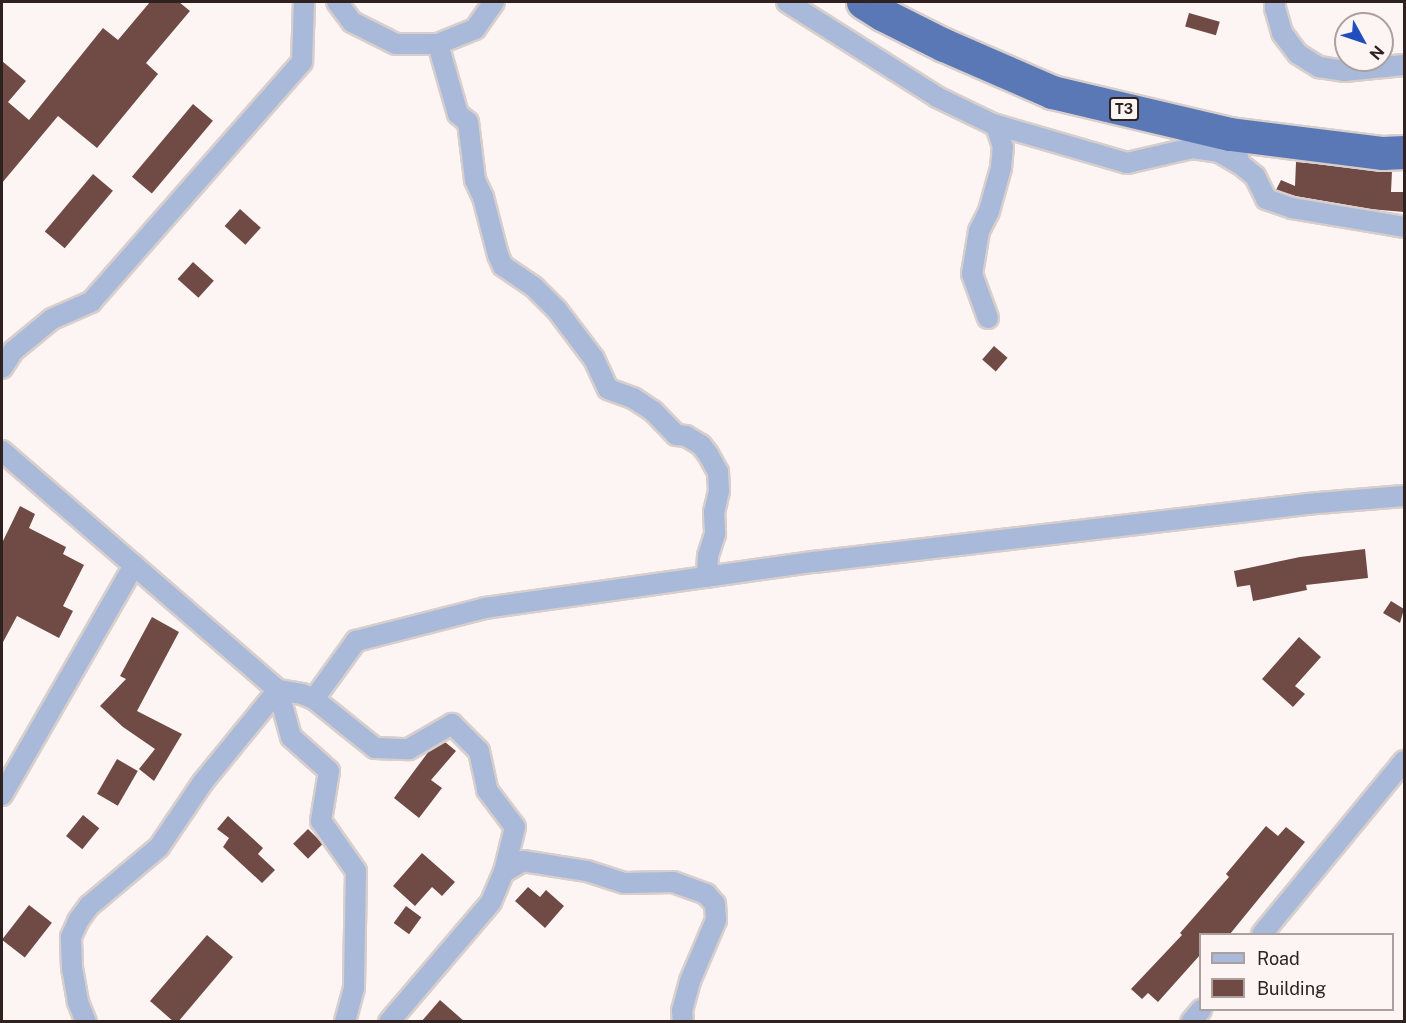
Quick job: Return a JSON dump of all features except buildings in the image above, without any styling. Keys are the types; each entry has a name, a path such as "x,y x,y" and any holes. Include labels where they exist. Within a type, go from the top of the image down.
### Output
{"highway":[{"name":"T3","path":"863,2 944,45 1052,92 1235,149 1404,153"}],"street":[{"path":"2,368 14,351 52,319 91,302 302,62 304,2"},
{"path":"337,2 352,22 396,44 421,46 438,44 475,29 494,2"},
{"path":"787,2 938,97 996,125 1127,163 1192,148 1219,152 1235,149 1255,176 1266,200 1292,208 1404,228"},
{"path":"1275,2 1282,33 1298,54 1319,67 1344,71 1404,65"},
{"path":"438,44 458,114 468,122 475,180 503,266 534,287 557,310 582,340 608,389 633,398 653,411 676,435 686,436 701,445 718,472 718,491 714,512 715,534 708,556 707,577"},
{"path":"988,318 972,274 979,231 992,203 1001,168 1003,147 996,125"},
{"path":"2,451 278,690 302,694 314,699 375,748 409,749 452,724 479,750 487,790 515,827 504,872 491,902 389,1022"},
{"path":"314,699 356,641 485,608 707,577 1272,508 1404,496"},
{"path":"2,795 134,565"},
{"path":"86,1022 78,1002 72,968 71,937 78,921 89,906 159,847 203,782 278,690"},
{"path":"278,690 291,737 329,771 321,821 356,871 354,988 345,1022"},
{"path":"1263,933 1398,782 1404,761"},
{"path":"504,872 523,861 587,871 624,883 673,882 706,894 715,904 716,920 690,981 682,1011 683,1022"}]}
